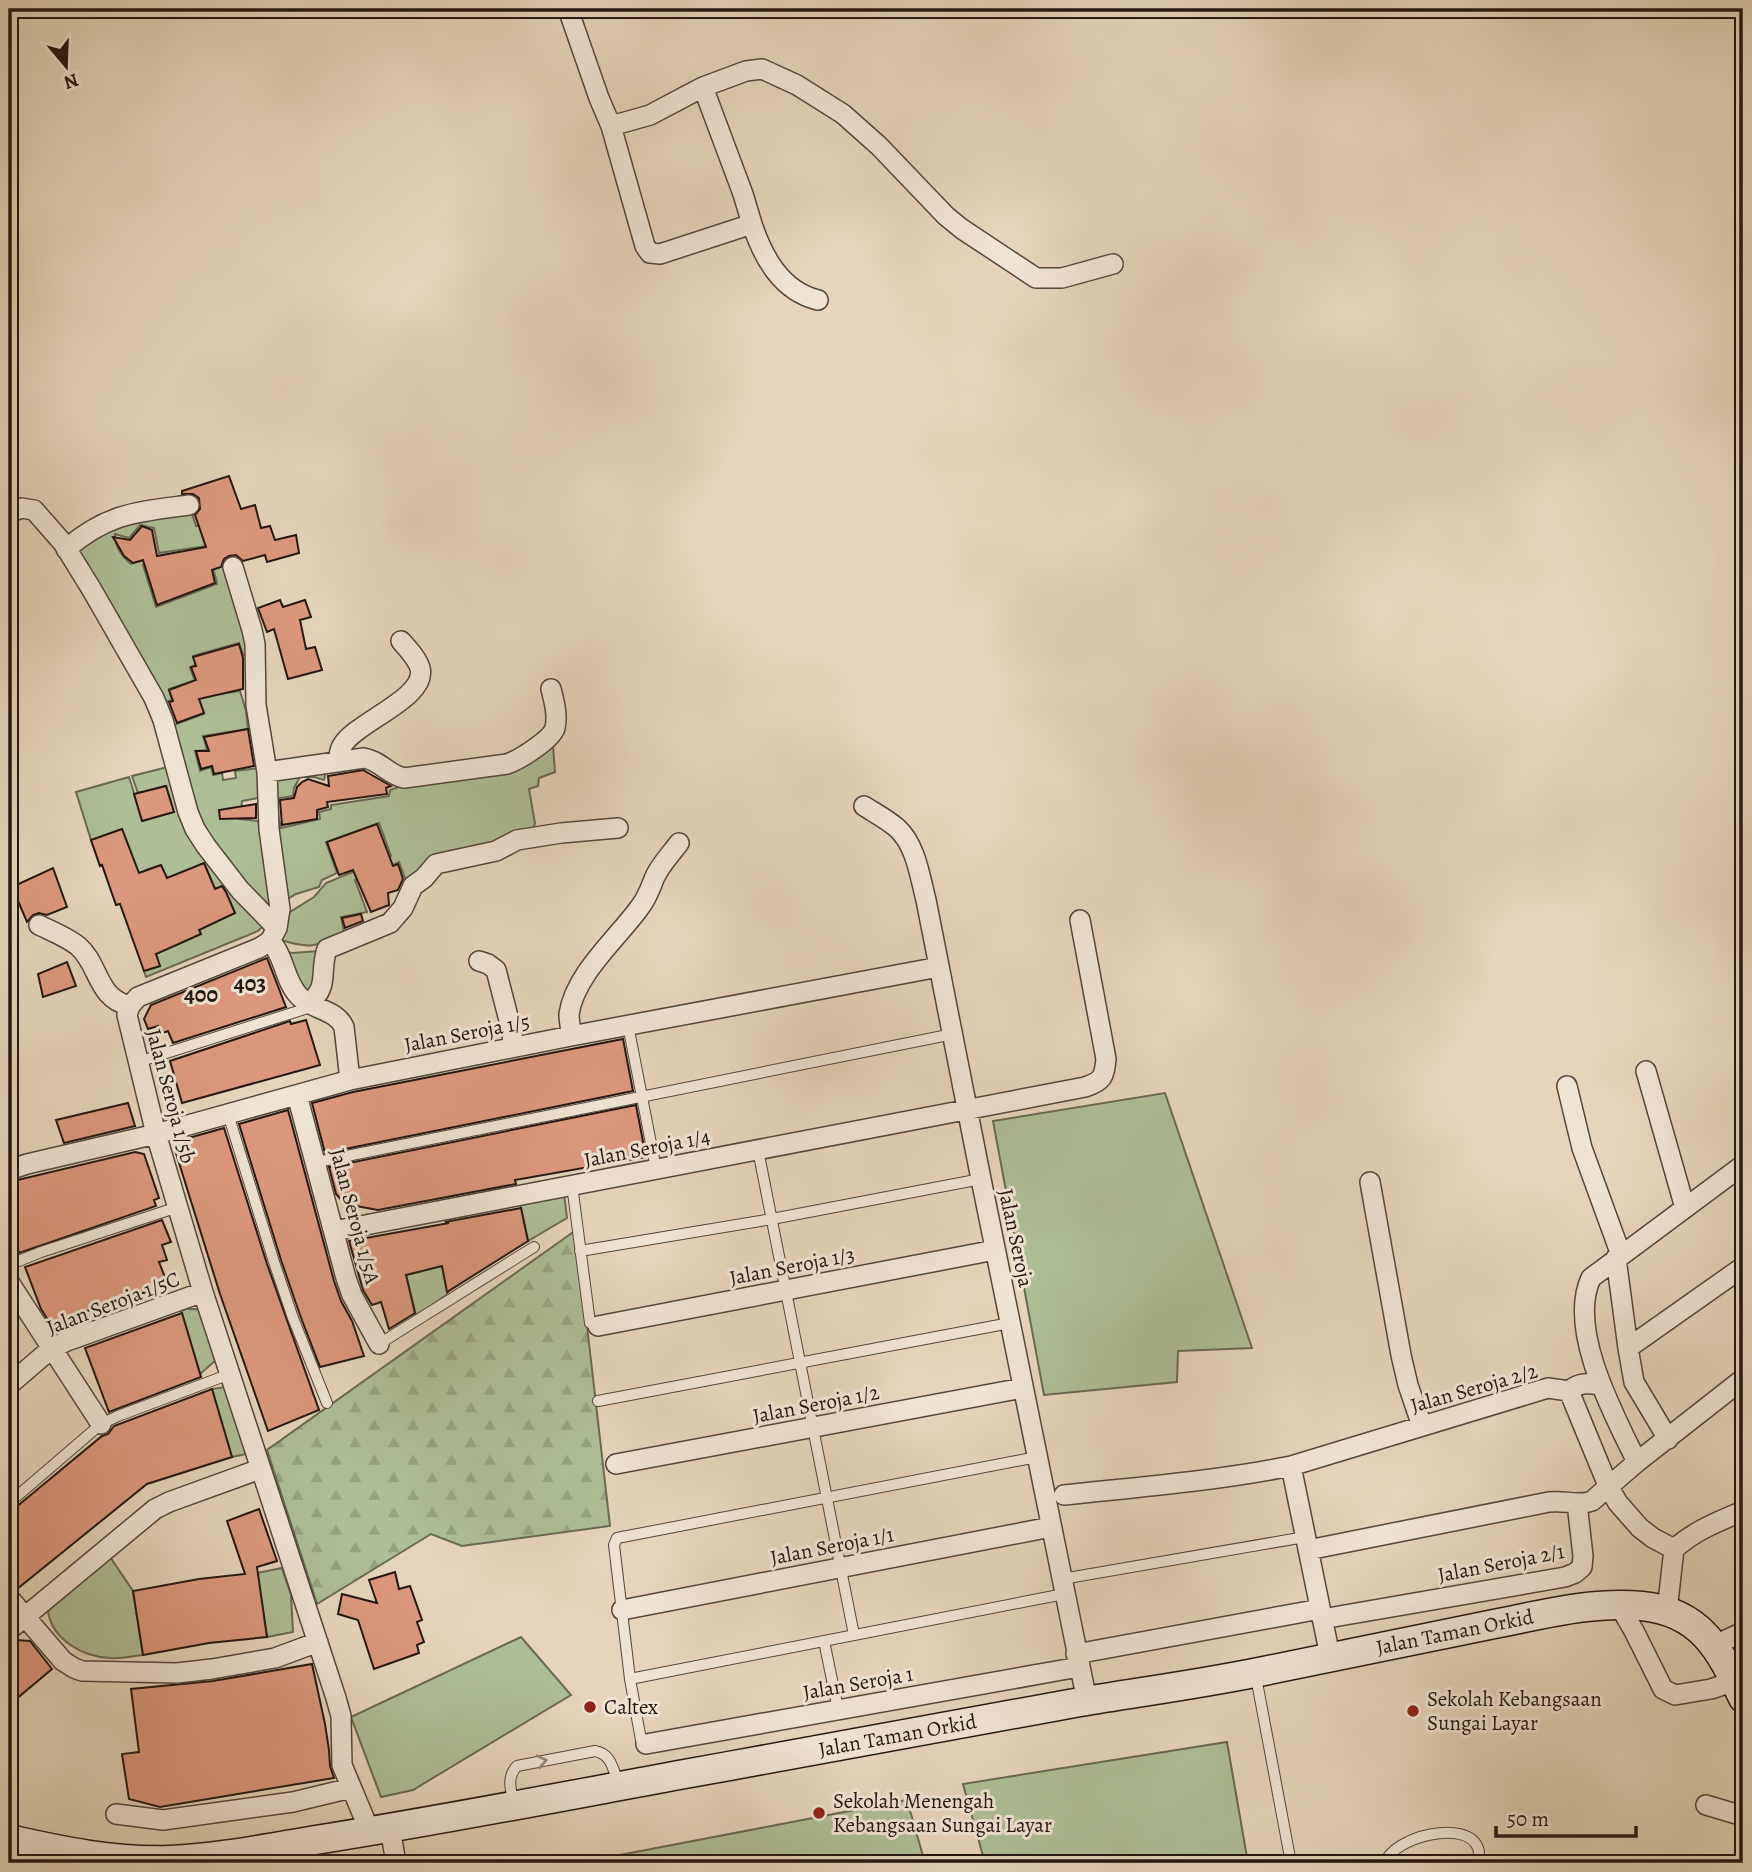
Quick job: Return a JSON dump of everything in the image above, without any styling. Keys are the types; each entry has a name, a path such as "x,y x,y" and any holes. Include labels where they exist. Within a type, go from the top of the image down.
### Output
{"main road":[{"name":"Jalan Taman Orkid","path":"24,1849 108,1858 202,1858 380,1830 1087,1701 1256,1673 1561,1611 1619,1605 1667,1611 1691,1623 1715,1645 1739,1690"}],"street":[{"path":"568,9 611,126 645,246 650,253 660,254 752,224"},
{"path":"611,126 650,115 703,87 754,69 762,69 797,85 858,126 946,216 1036,278 1062,278 1113,264"},
{"path":"703,87 756,237 772,269 807,297 818,300"},
{"path":"66,549 83,535 126,514 189,505"},
{"path":"9,513 21,508 34,510 66,549 92,590 154,698 195,829 273,934 293,989 300,997 341,1020 349,1080"},
{"path":"233,567 255,644 256,705 267,772 271,849 280,909 273,934"},
{"path":"338,762 341,748 349,737 414,690 421,678 412,655 401,641"},
{"path":"267,772 364,758 373,760 393,775 404,778 517,761 552,733 555,727 556,713 551,689"},
{"name":"Jalan Seroja","path":"864,806 895,826 907,841 926,900 1087,1701"},
{"path":"312,1004 323,986 322,970 327,949 390,923 403,908 413,886 436,864 496,851 517,840 618,828"},
{"path":"571,1036 569,1016 579,987 640,907 650,891 654,877 679,843"},
{"name":"Jalan Seroja 1/4","path":"334,1231 1097,1083 1104,1074 1106,1059 1080,920"},
{"path":"39,925 78,946 91,962 108,993 117,1003 130,1006"},
{"name":"Jalan Seroja 1/5b","path":"273,934 259,948 138,997 130,1006 127,1015 156,1134 203,1292 336,1698 341,1717 342,1765 351,1787 380,1830 396,1863"},
{"path":"479,961 496,970 512,1032 513,1047"},
{"name":"Jalan Seroja 1/5","path":"9,1170 156,1134 349,1080 939,967"},
{"path":"1646,1071 1685,1208"},
{"path":"1567,1086 1582,1148 1618,1257 1634,1382 1668,1439"},
{"name":"Jalan Seroja 1/5A","path":"298,1094 352,1295 379,1344"},
{"path":"1637,1462 1594,1365 1586,1327 1585,1290 1591,1278 1743,1165"},
{"path":"1370,1182 1401,1355 1422,1426"},
{"name":"Jalan Seroja 1/3","path":"598,1326 995,1250"},
{"path":"1628,1348 1743,1267"},
{"path":"9,1282 101,1424"},
{"name":"Jalan Seroja 1/5C","path":"9,1385 51,1349 67,1341 203,1292"},
{"path":"1307,1543 1560,1500 1584,1504 1592,1501 1743,1379"},
{"name":"Jalan Seroja 2/2","path":"1065,1495 1208,1479 1291,1466 1548,1388 1569,1391 1575,1385 1584,1383 1603,1389 1634,1382"},
{"name":"Jalan Seroja 1/2","path":"616,1464 1023,1388"},
{"path":"1569,1391 1609,1488 1618,1503 1640,1528 1674,1549"},
{"path":"1291,1466 1330,1656"},
{"path":"9,1630 155,1508 260,1469"},
{"name":"Jalan Seroja 2/1","path":"1078,1660 1321,1614 1565,1577 1576,1573 1582,1567 1577,1503"},
{"path":"1667,1611 1674,1549 1703,1528 1743,1511"},
{"name":"Jalan Seroja 1/1","path":"622,1610 1051,1527"},
{"path":"9,1598 63,1661 82,1671 177,1673 212,1669 275,1658 318,1642"},
{"path":"1619,1605 1663,1689 1675,1695 1712,1689 1739,1690"},
{"path":"1715,1645 1743,1632"},
{"name":"Jalan Seroja 1","path":"646,1744 838,1709 1078,1660"},
{"path":"116,1814 163,1820 293,1802 351,1787"},
{"path":"1706,1805 1743,1816"}],"lane":[{"path":"138,1062 312,1004"},
{"path":"628,1025 656,1169"},
{"path":"317,1162 953,1034"},
{"path":"228,1114 293,1318 327,1403"},
{"path":"758,1150 854,1635"},
{"path":"580,1251 772,1219 981,1179"},
{"path":"572,1185 590,1323 598,1326"},
{"path":"9,1265 178,1207"},
{"path":"379,1344 534,1247"},
{"path":"598,1401 1010,1323"},
{"path":"9,1503 101,1424 230,1374"},
{"path":"646,1744 641,1740 631,1679 614,1545 617,1538 1037,1457"},
{"path":"631,1679 854,1635 1063,1587 1307,1543"},
{"path":"824,1641 838,1709"},
{"path":"1256,1673 1290,1863"},
{"path":"514,1806 509,1781 511,1772 517,1766 595,1751 604,1752 609,1757 619,1787"},
{"path":"1385,1863 1388,1856 1401,1844 1425,1836 1447,1833 1466,1834 1473,1840 1480,1856 1476,1863"}],"green space":[{"path":"190,507 196,526 210,522 253,652 243,655 239,643 193,656 196,665 190,668 197,686 220,694 240,691 248,729 203,736 207,750 195,751 200,771 211,767 213,775 222,773 223,780 236,778 235,771 259,768 258,798 242,801 240,819 258,821 269,865 270,916 213,853 164,721 69,550 90,534","holes":["140,525 154,528 159,553 206,546 217,584 156,607 143,565 154,557 131,564 116,543 115,534 129,538","193,681 204,714 171,726 163,703 172,700 169,689"]},
{"path":"551,742 555,772 539,778 538,786 529,789 535,823 533,830 408,886 399,862 355,880 367,912 341,917 344,932 312,945 278,939 287,914 314,897 326,883 391,856 379,823 326,842 337,873 322,880 319,887 296,894 281,903 271,781 327,767 324,780 300,777 293,796 274,799 281,828 320,819 319,812 331,809 331,805 389,796 390,790 399,787 400,781 503,768"},
{"path":"168,767 263,926 258,931 146,977 144,971 160,966 153,946 174,946 201,934 197,922 215,922 235,913 223,886 215,889 204,863 190,869 192,875 169,884 161,865 146,870 143,895 122,829 91,840 76,792 129,777 143,821 173,811 166,786 138,793 132,776"},
{"path":"282,951 318,951 318,990 304,992"},
{"path":"1165,1093 1252,1348 1178,1351 1177,1382 1044,1395 993,1121"},
{"path":"564,1194 567,1218 528,1241 520,1204"},
{"path":"576,1230 610,1526 462,1546 431,1534 317,1604 267,1450"},
{"path":"442,1266 448,1294 416,1316 406,1275"},
{"path":"181,1311 201,1311 215,1361 200,1374"},
{"path":"225,1387 246,1454 232,1457 212,1389"},
{"path":"110,1557 133,1591 143,1655 114,1658 90,1654 63,1639 51,1622 48,1612 54,1603"},
{"path":"282,1568 291,1595 293,1632 267,1637 257,1573"},
{"path":"521,1637 571,1695 413,1790 381,1797 351,1717"},
{"path":"1227,1742 1248,1863 985,1863 963,1784"},
{"path":"907,1800 925,1863 578,1863"}],"building":[{"path":"229,476 241,509 255,505 261,528 270,526 275,540 296,535 299,553 267,562 265,555 243,561 236,555 229,556 224,559 221,567 212,570 215,583 157,605 143,560 133,563 124,556 113,537 130,540 142,526 152,530 157,556 206,547 195,515 200,509 199,498 193,494 182,494 182,491"},
{"path":"280,600 283,607 305,600 311,617 300,620 306,649 315,647 322,670 288,679 274,629 267,632 258,608"},
{"path":"239,644 243,658 243,689 199,699 204,713 177,723 169,702 173,701 169,690 196,680 191,667 196,666 193,657"},
{"path":"248,729 254,766 214,774 212,766 201,769 196,751 209,751 204,737"},
{"path":"363,770 391,786 386,788 387,794 327,802 328,807 317,810 317,819 282,825 280,800 294,798 297,787 302,782 308,779 329,786 328,776"},
{"path":"166,786 174,812 142,821 134,794"},
{"path":"256,804 256,818 220,819 219,810"},
{"path":"377,824 393,866 398,864 403,879 398,890 388,893 389,905 371,912 353,870 339,875 327,842"},
{"path":"122,829 139,873 161,865 167,878 204,863 215,889 222,886 235,913 199,930 201,934 156,954 160,966 144,971 120,904 116,905 91,840"},
{"path":"53,868 67,907 47,915 33,915 27,922 12,887"},
{"path":"361,914 363,921 345,928 342,918"},
{"path":"267,958 286,1007 173,1043 168,1031 160,1034 158,1026 148,1029 144,1019 151,1005"},
{"path":"67,962 76,986 43,997 38,974"},
{"path":"306,1020 320,1065 182,1103 170,1061 290,1021 291,1024"},
{"path":"623,1039 633,1091 325,1153 312,1103 353,1092"},
{"path":"128,1103 135,1126 64,1143 56,1120"},
{"path":"636,1105 646,1157 515,1180 516,1184 378,1210 345,1204 336,1194 329,1167"},
{"path":"288,1110 334,1281 364,1356 320,1367 281,1260 239,1124"},
{"path":"224,1128 267,1264 319,1410 268,1431 220,1294 175,1150 185,1139"},
{"path":"135,1152 144,1154 159,1198 154,1200 156,1206 19,1253 16,1244 13,1245 9,1230 9,1182"},
{"path":"521,1208 528,1241 447,1292 442,1266 406,1275 415,1313 389,1329 381,1302 372,1305 363,1290 349,1241"},
{"path":"162,1220 171,1242 162,1245 167,1260 159,1262 168,1285 50,1323 41,1309 25,1267"},
{"path":"182,1313 201,1377 109,1412 85,1348"},
{"path":"212,1389 232,1457 147,1484 17,1589 9,1586 9,1513 102,1436 108,1434 114,1426"},
{"path":"259,1509 277,1561 257,1567 267,1637 209,1643 143,1655 133,1591 245,1574 227,1521"},
{"path":"395,1572 399,1589 410,1586 422,1620 417,1622 424,1642 417,1645 419,1653 374,1669 358,1620 338,1614 342,1594 377,1603 369,1580"},
{"path":"30,1641 52,1669 9,1705 9,1642"},
{"path":"312,1664 334,1778 160,1807 129,1799 122,1754 139,1752 131,1689 213,1681"}],"place":[{"name":"Caltex","path":"590,1707"},
{"name":"Sekolah Kebangsaan Sungai Layar","path":"1413,1711"},
{"name":"Sekolah Menengah Kebangsaan Sungai Layar","path":"819,1813"}],"district":[{"name":"403","path":"250,983"},
{"name":"400","path":"201,994"}]}
